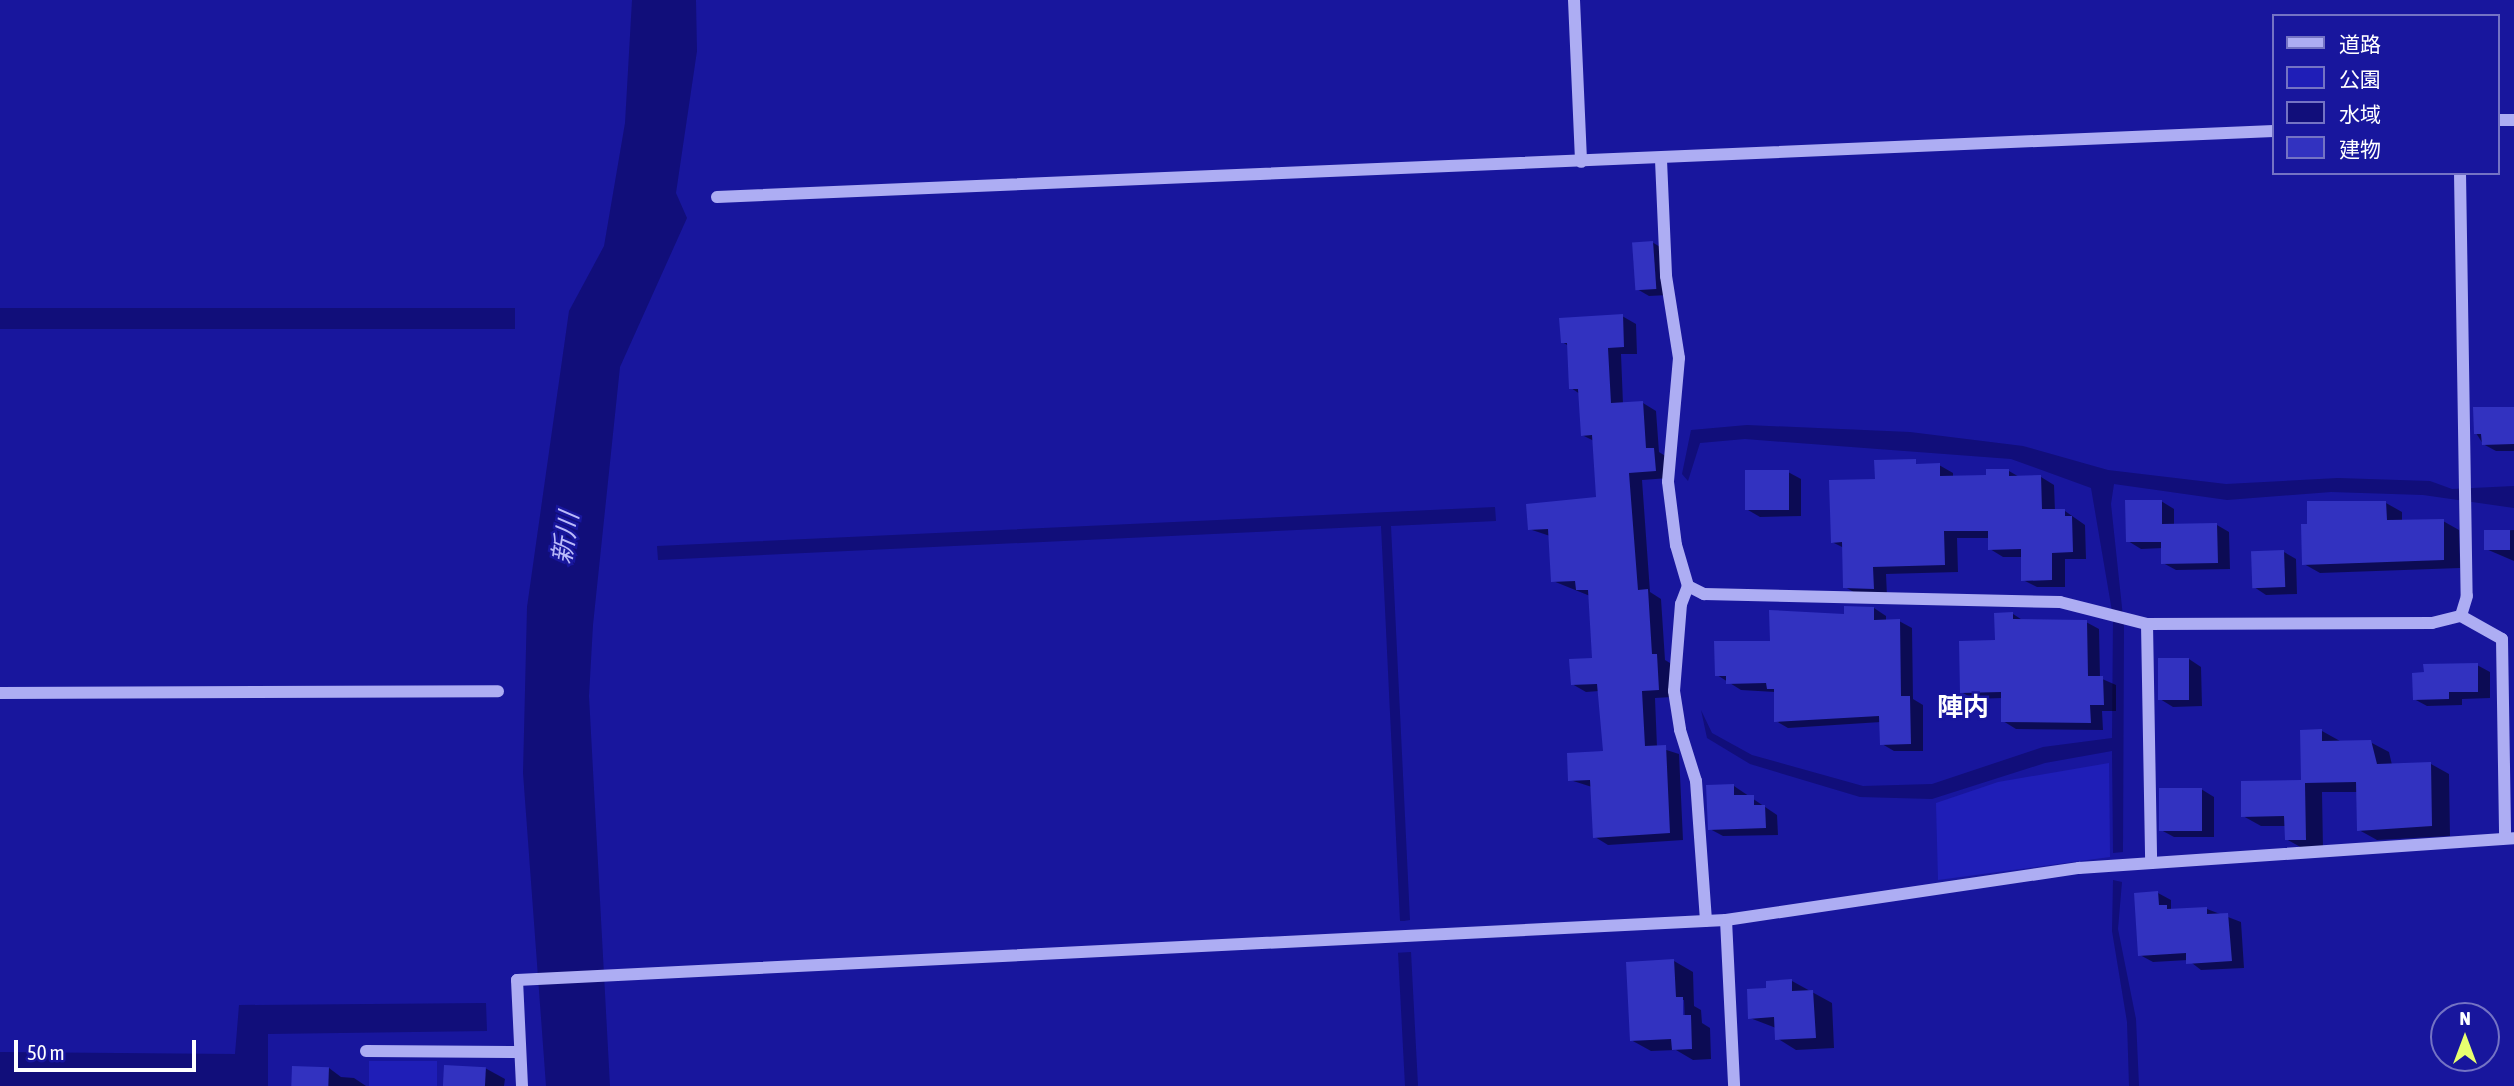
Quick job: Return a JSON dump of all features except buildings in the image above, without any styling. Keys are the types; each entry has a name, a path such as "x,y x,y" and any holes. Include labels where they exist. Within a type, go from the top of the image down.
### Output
{"street":[{"path":"1574,0 1581,162"},
{"path":"717,197 1661,160 2272,131"},
{"path":"1661,160 1666,276 1679,358 1668,482 1676,545 1688,586 1681,604 1674,691 1680,730 1696,781 1706,921"},
{"path":"2460,175 2467,477 2467,596 2461,616"},
{"path":"522,1086 517,980 1726,920 2079,868 2510,838 2502,639 2461,616 2432,623 2147,624 2060,601 1704,594 1688,586"},
{"path":"2147,624 2151,863"},
{"path":"0,693 498,691"},
{"path":"1726,920 1734,1086"},
{"path":"366,1051 520,1052"}],"green space":[{"path":"2109,763 2110,857 1938,880 1936,803 1998,782"},
{"path":"369,1061 437,1061 437,1086 369,1086"}],"water":[{"name":"新川","path":"632,0 696,0 697,51 676,193 687,218 620,367 593,625 589,696 610,1086 546,1086 523,773 527,607 569,311 604,246 625,123"},
{"path":"0,308 515,308 515,329 0,329"},
{"path":"1747,425 1910,432 2023,446 2108,470 2226,484 2338,478 2430,481 2452,489 2514,486 2514,508 2423,495 2331,492 2227,500 2114,484 2111,504 2124,626 2123,852 2113,853 2112,751 2045,763 1932,799 1860,797 1750,764 1707,738 1701,710 1712,733 1752,755 1863,786 1932,784 2043,747 2112,738 2113,617 2091,488 2011,459 1745,439 1700,443 1688,481 1682,474 1691,430"},
{"path":"1495,507 1496,521 1391,526 1410,920 1404,921 1400,921 1381,526 658,560 657,546"},
{"path":"2113,880 2122,882 2118,929 2136,1019 2139,1086 2129,1086 2127,1022 2112,931"},
{"path":"1411,952 1418,1086 1405,1086 1398,953"},
{"path":"486,1003 487,1031 268,1034 268,1086 0,1086 0,1052 235,1054 239,1005"}],"district":[{"name":"陣内","path":"1963,708"}]}
